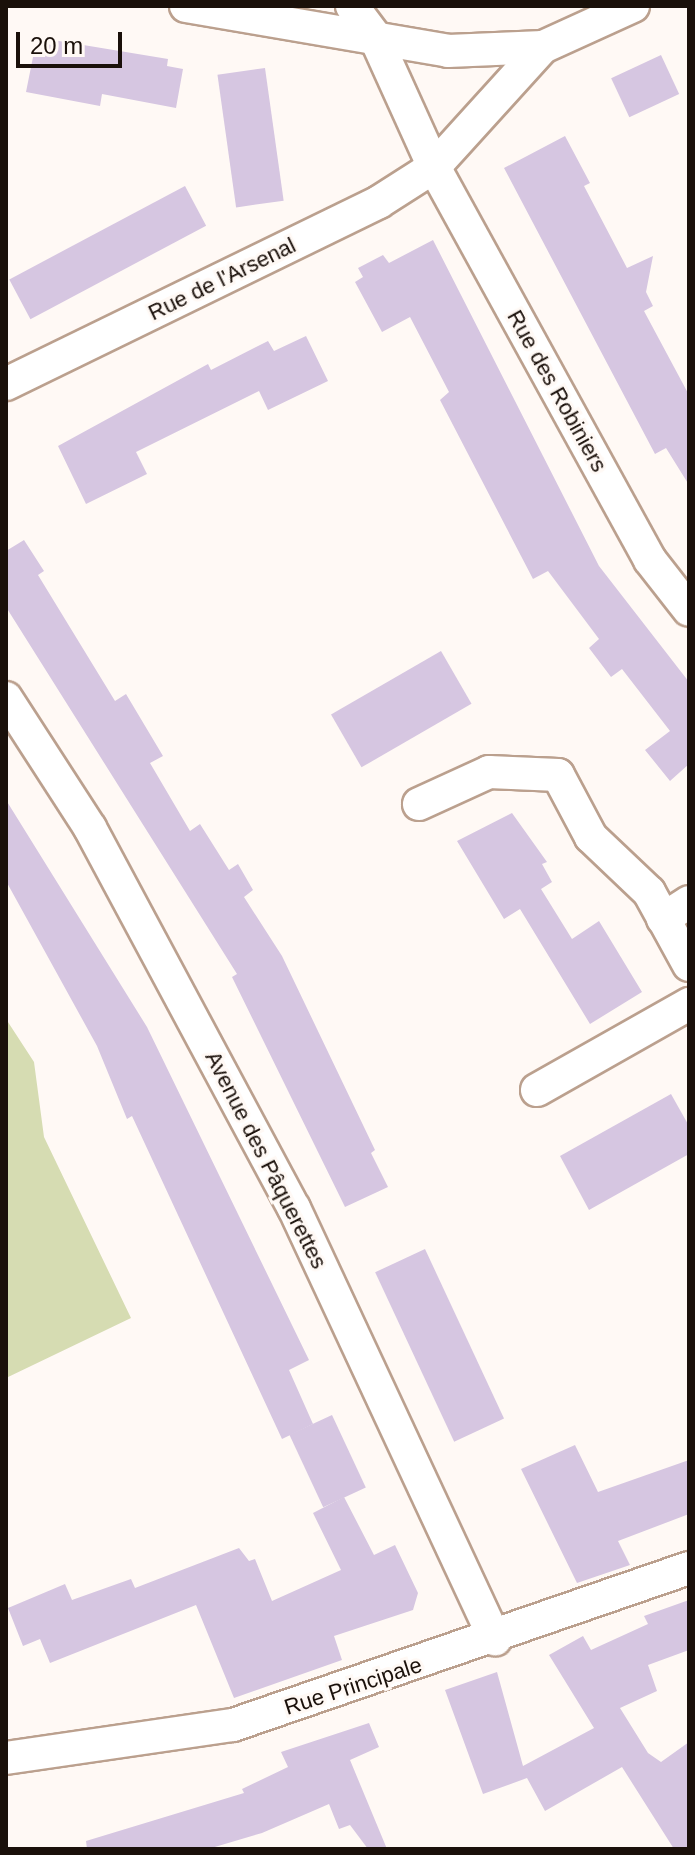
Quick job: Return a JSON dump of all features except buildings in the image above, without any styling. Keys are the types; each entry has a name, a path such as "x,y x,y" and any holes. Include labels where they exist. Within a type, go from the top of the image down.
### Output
{"street":[{"path":"186,6 448,51 543,47 633,6"},
{"name":"Rue des Robiniers","path":"352,6 375,37 434,167 650,560 689,610"},
{"name":"Rue de l'Arsenal","path":"6,384 379,202 434,167 543,47"},
{"name":"Avenue des Pâquerettes","path":"6,698 90,828 294,1208 495,1639"},
{"path":"419,804 489,772 558,775 591,837 649,892 676,910 689,965"},
{"path":"537,1090 689,1004"},
{"name":"Rue Principale","path":"6,1758 233,1725 495,1639 689,1568"}],"green space":[{"path":"6,1019 34,1062 44,1137 131,1318 6,1378"}]}
